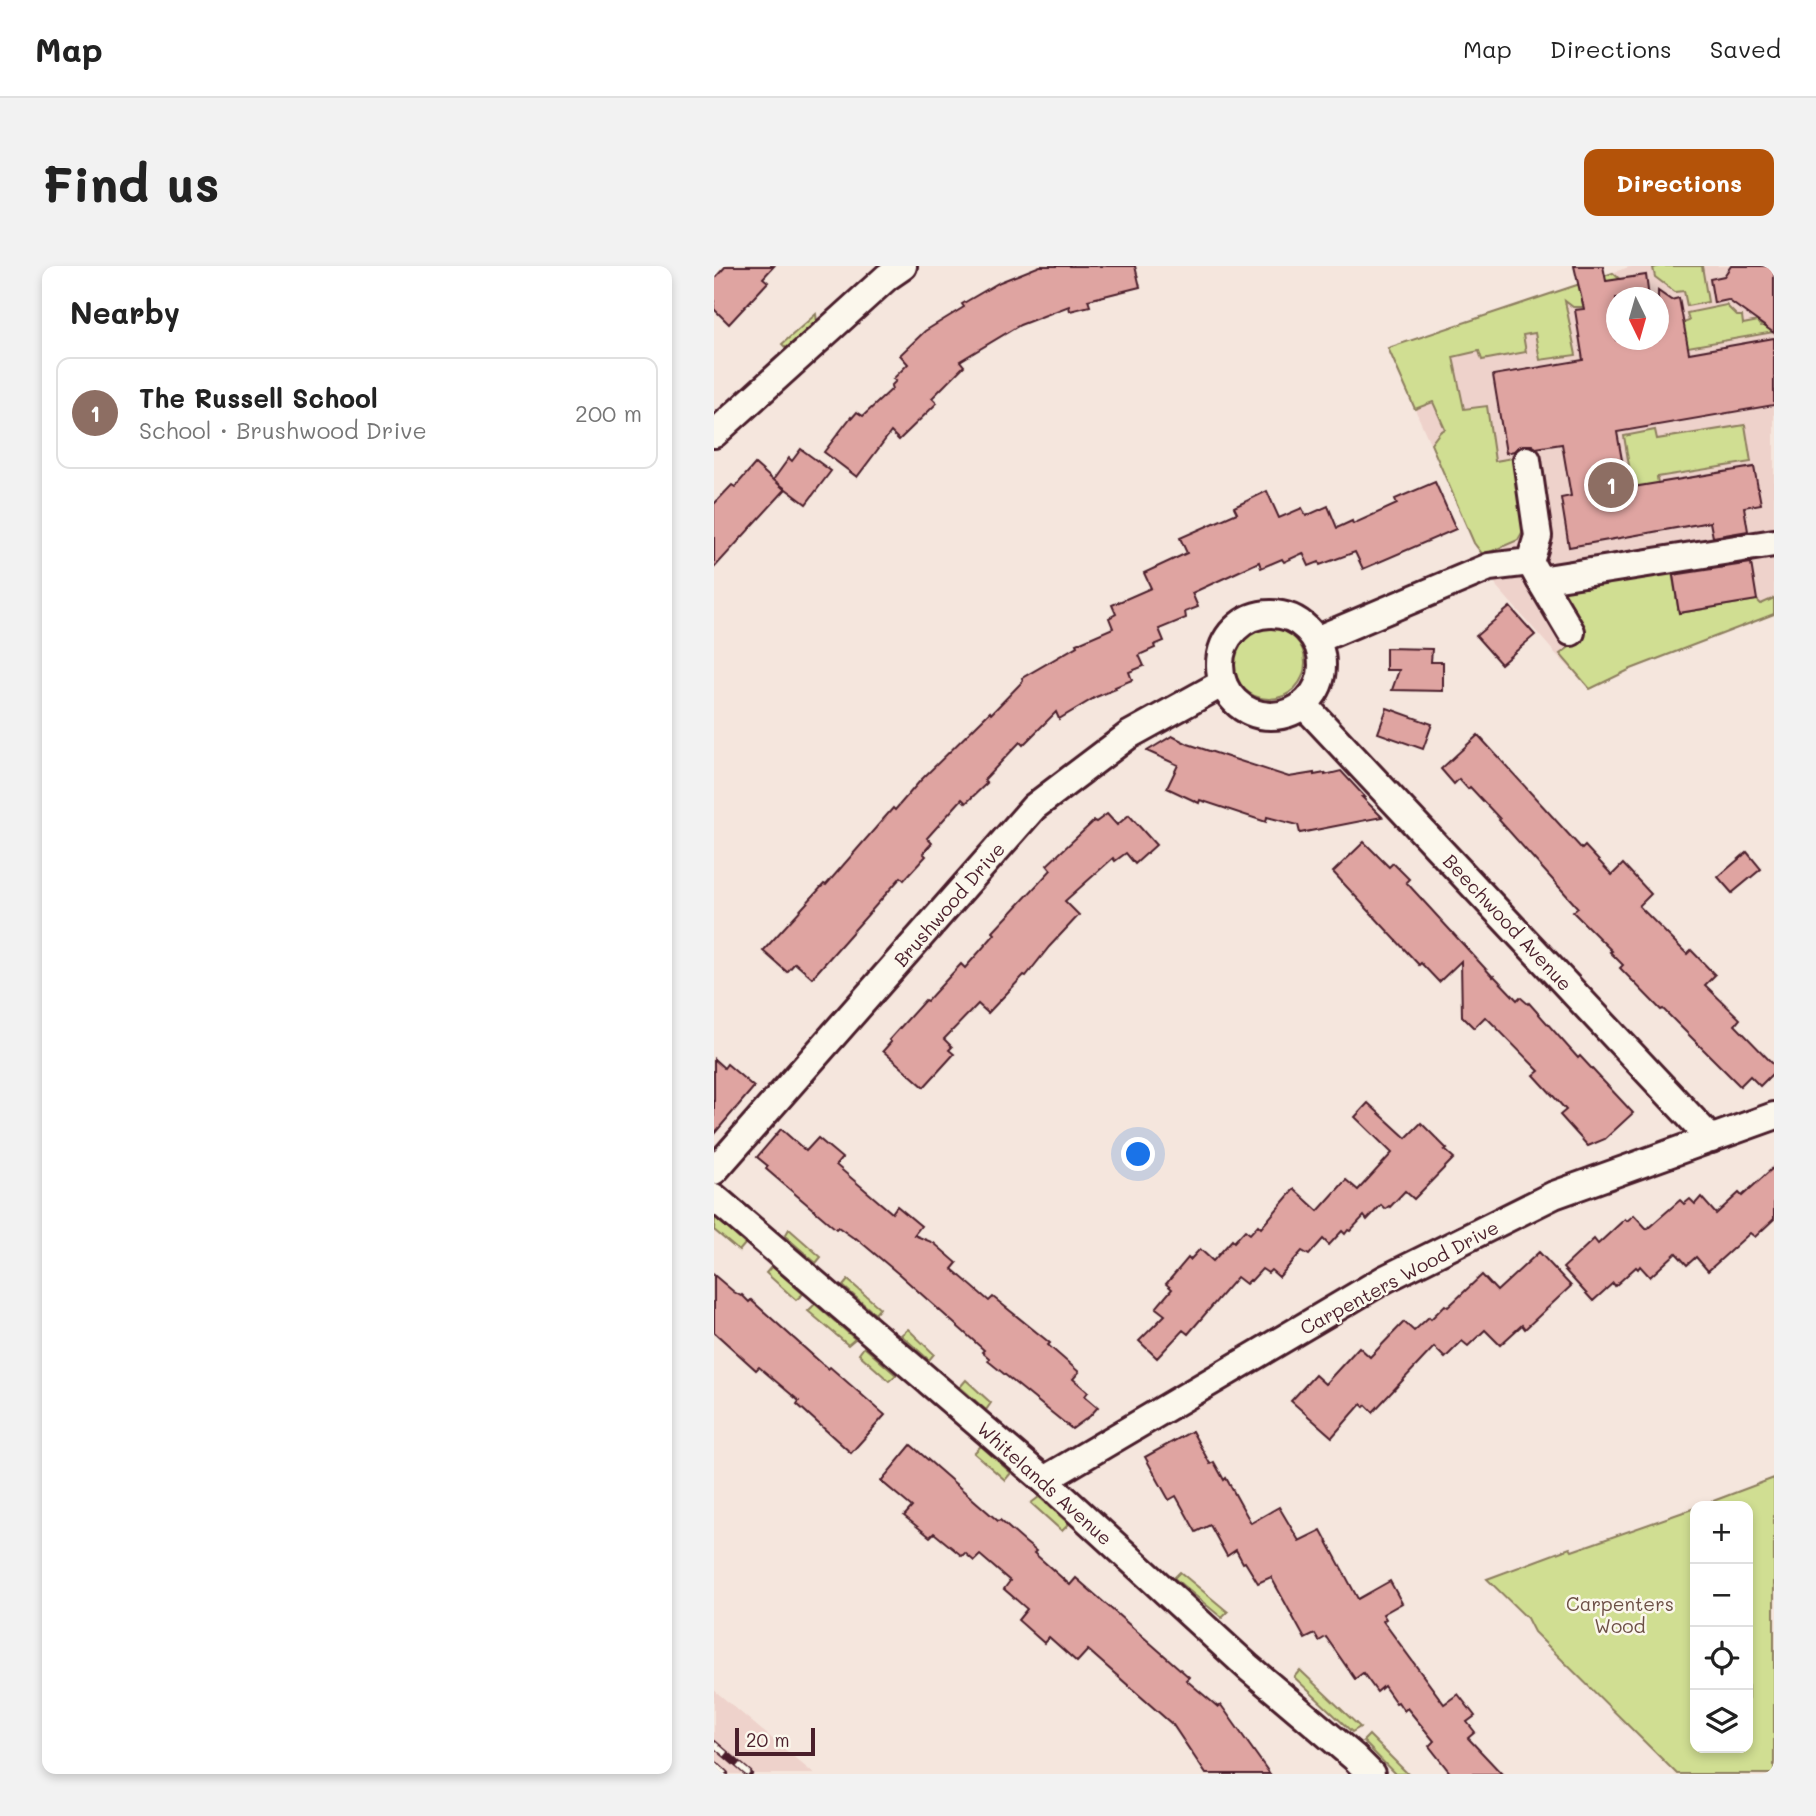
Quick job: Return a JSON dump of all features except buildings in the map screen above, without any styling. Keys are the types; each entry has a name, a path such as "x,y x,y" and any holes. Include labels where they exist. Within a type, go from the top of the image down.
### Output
{"street":[{"path":"714,434 887,277 903,266"},
{"path":"1527,460 1538,536 1535,571 1572,632"},
{"path":"1316,640 1489,567 1535,571 1774,543"},
{"path":"1257,615 1291,617 1305,626 1316,640 1321,653 1319,683 1304,705 1287,713 1256,714 1242,707 1230,696 1223,682 1219,666 1222,649 1230,634 1242,622 1257,615"},
{"name":"Brushwood Drive","path":"714,1171 1034,807 1129,735 1223,682"},
{"name":"Beechwood Avenue","path":"1304,705 1711,1139"},
{"name":"Carpenters Wood Drive","path":"1044,1480 1385,1279 1555,1195 1774,1116"},
{"name":"Whitelands Avenue","path":"714,1197 1044,1480 1371,1774"}],"shaded area":[{"path":"1632,266 1774,266 1774,614 1631,669 1590,689 1497,587 1483,555 1474,543 1388,348"},
{"path":"714,1690 814,1774 714,1774"}],"green space":[{"path":"1702,266 1708,302 1687,306 1684,291 1675,292 1655,277 1653,268"},
{"path":"1613,273 1625,284 1623,287 1606,287 1606,307 1573,307 1565,301 1576,355 1540,360 1535,333 1523,335 1526,352 1482,360 1479,351 1453,357 1464,409 1487,406 1495,461 1513,458 1524,529 1518,540 1483,555 1474,543 1431,444 1445,429 1433,402 1415,409 1388,348"},
{"path":"1726,305 1737,316 1742,316 1743,324 1758,321 1761,326 1774,324 1774,332 1671,350 1681,324 1689,321 1687,313"},
{"path":"816,314 817,323 788,350 782,344"},
{"path":"1745,425 1751,462 1657,477 1659,491 1634,495 1624,436 1655,430 1657,439"},
{"path":"1672,572 1679,613 1757,600 1761,604 1774,598 1774,614 1631,669 1590,689 1560,654 1583,637 1559,583"},
{"path":"1269,627 1289,633 1299,643 1305,663 1299,683 1289,693 1269,699 1249,693 1239,683 1233,663 1239,643 1249,633"},
{"path":"715,1217 745,1244 739,1251 714,1230"},
{"path":"789,1229 821,1257 816,1263 785,1236"},
{"path":"772,1266 803,1294 796,1300 766,1273"},
{"path":"848,1280 880,1308 875,1314 843,1286"},
{"path":"815,1304 855,1339 848,1345 808,1311"},
{"path":"908,1329 934,1354 929,1360 901,1335"},
{"path":"864,1347 896,1375 889,1381 859,1354"},
{"path":"966,1380 991,1403 986,1410 960,1387"},
{"path":"981,1446 1011,1473 1005,1480 974,1453"},
{"name":"Carpenters Wood","path":"1774,1478 1774,1774 1677,1774 1534,1632 1527,1618 1487,1579 1570,1548 1572,1551 1690,1510 1690,1753 1753,1753 1753,1501 1713,1501"},
{"path":"1039,1497 1069,1524 1062,1531 1031,1503"},
{"path":"1180,1572 1228,1612 1222,1618 1174,1578"},
{"path":"1300,1670 1360,1727 1352,1732 1294,1677"},
{"path":"1369,1735 1408,1774 1395,1774 1363,1741"}],"railway":[{"path":"714,1744 749,1774"},
{"path":"714,1764 725,1774"}],"place":[{"name":"The Russell School","path":"1611,485"}]}
